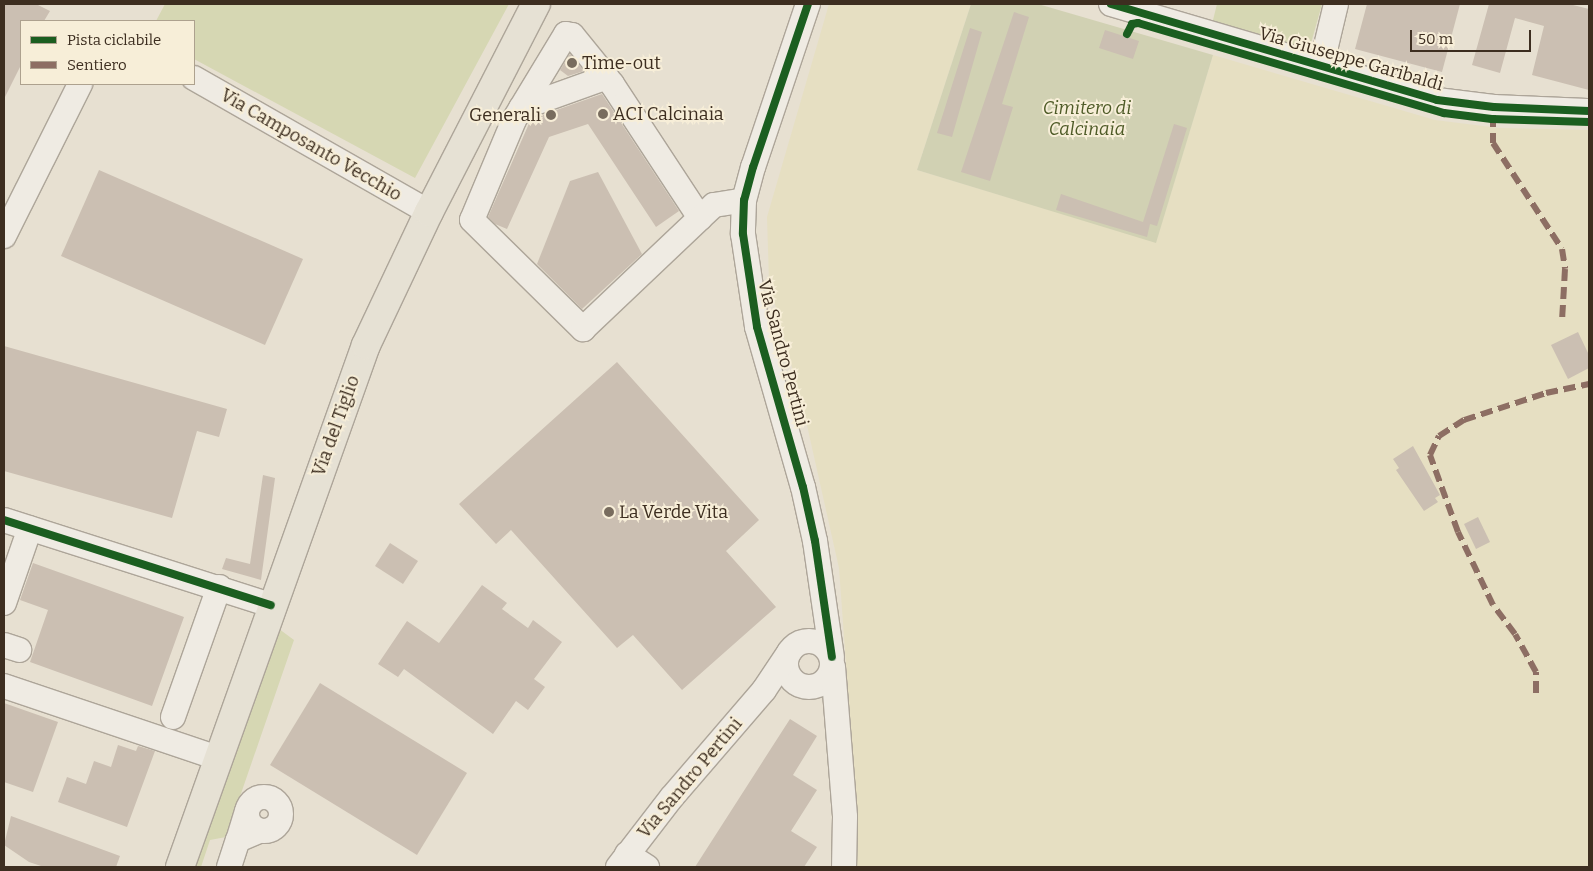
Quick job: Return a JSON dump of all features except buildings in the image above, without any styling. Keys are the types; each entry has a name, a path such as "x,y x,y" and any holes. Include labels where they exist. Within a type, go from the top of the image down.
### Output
{"main road":[{"name":"Via del Tiglio","path":"180,867 271,605 366,345 429,212 536,4"}],"street":[{"name":"Via Sandro Pertini","path":"808,4 744,200 742,234 749,293 803,487 815,542 832,662 845,817 844,867"},
{"name":"Via Giuseppe Garibaldi","path":"1111,4 1321,67 1468,105 1589,111"},
{"path":"1321,67 1336,4"},
{"path":"700,218 606,77 572,35 566,34 520,108 508,132 472,220 583,329 700,218 721,202 744,200"},
{"path":"520,108 606,77"},
{"name":"Via Camposanto Vecchio","path":"195,79 429,212"},
{"path":"4,236 80,85"},
{"path":"476,118 508,132"},
{"path":"4,520 271,605"},
{"path":"4,603 30,528"},
{"path":"173,717 219,587"},
{"name":"Via Sandro Pertini","path":"622,860 764,690 794,647 816,623 823,605"},
{"path":"818,642 832,662 824,682 805,687 795,682 786,668 794,647 818,642"},
{"path":"764,690 780,684 805,687 824,692 836,708"},
{"path":"4,686 218,758"},
{"path":"229,867 248,827"},
{"path":"622,860 648,867"}],"shaded area":[{"path":"829,4 971,4 917,170 1156,242 1213,55 1435,120 1499,128 1589,130 1589,867 854,867 856,801 839,568 804,412 769,282 767,217"}],"green space":[{"path":"165,4 509,4 415,178 195,60 195,20 157,20"},
{"name":"Cimitero di Calcinaia","path":"971,4 1038,4 1213,55 1156,243 917,170"},
{"path":"1217,4 1322,4 1308,54 1212,24"},
{"path":"275,626 294,640 226,837 210,840 201,867 189,867"}],"marked path":[{"path":"1493,115 1493,143 1562,249 1565,269 1562,321"},
{"path":"1536,693 1536,672 1515,634 1493,605 1458,532 1430,455 1439,436 1464,420 1546,393 1589,384"}],"cycle path":[{"path":"808,4 753,167 744,200 743,234 757,327 803,487 815,541 832,657"},
{"path":"1111,4 1437,100 1494,107 1589,111"},
{"path":"1127,34 1132,24 1138,23 1444,113 1492,119 1589,122"},
{"path":"4,520 271,605"}],"place":[{"name":"Time-out","path":"572,63"},
{"name":"ACI Calcinaia","path":"603,114"},
{"name":"Generali","path":"551,115"},
{"name":"La Verde Vita","path":"609,512"}]}
